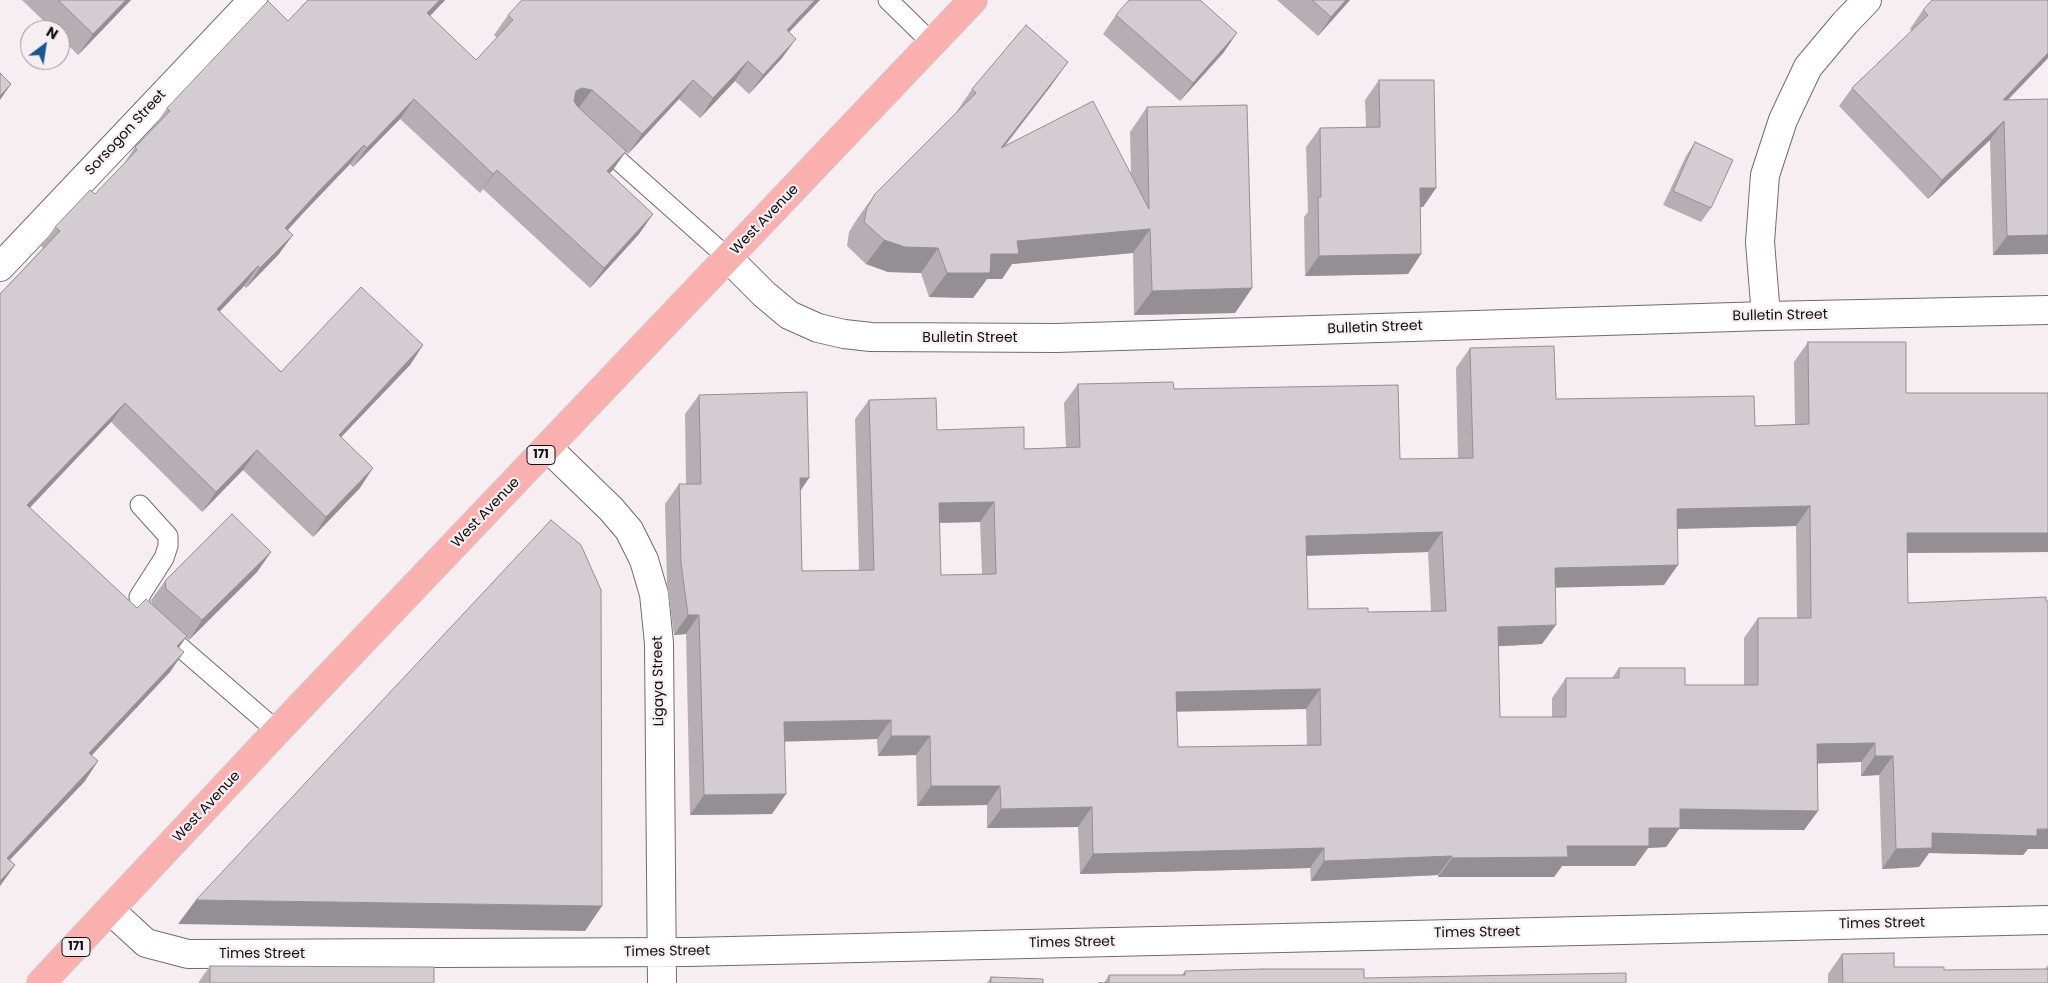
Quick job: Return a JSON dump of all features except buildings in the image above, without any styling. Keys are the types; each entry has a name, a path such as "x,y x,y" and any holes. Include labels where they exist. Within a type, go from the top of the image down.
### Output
{"main road":[{"name":"West Avenue","path":"41,983 277,731 972,0"}],"street":[{"name":"Sorsogon Street","path":"0,267 253,0"},
{"path":"1766,316 1760,242 1765,175 1783,120 1808,67 1867,0"},
{"name":"Bulletin Street","path":"728,258 764,294 789,315 818,328 844,334 871,337 1056,338 1766,316 2048,310"},
{"name":"Ligaya Street","path":"548,448 611,509 629,530 644,560 654,594 659,643 662,983"},
{"name":"Times Street","path":"110,910 146,943 188,954 662,953 2048,920"}],"lane":[{"path":"888,0 932,43"},
{"path":"585,131 728,258"},
{"path":"140,505 168,536 164,558 139,597 142,614 277,731"}]}
